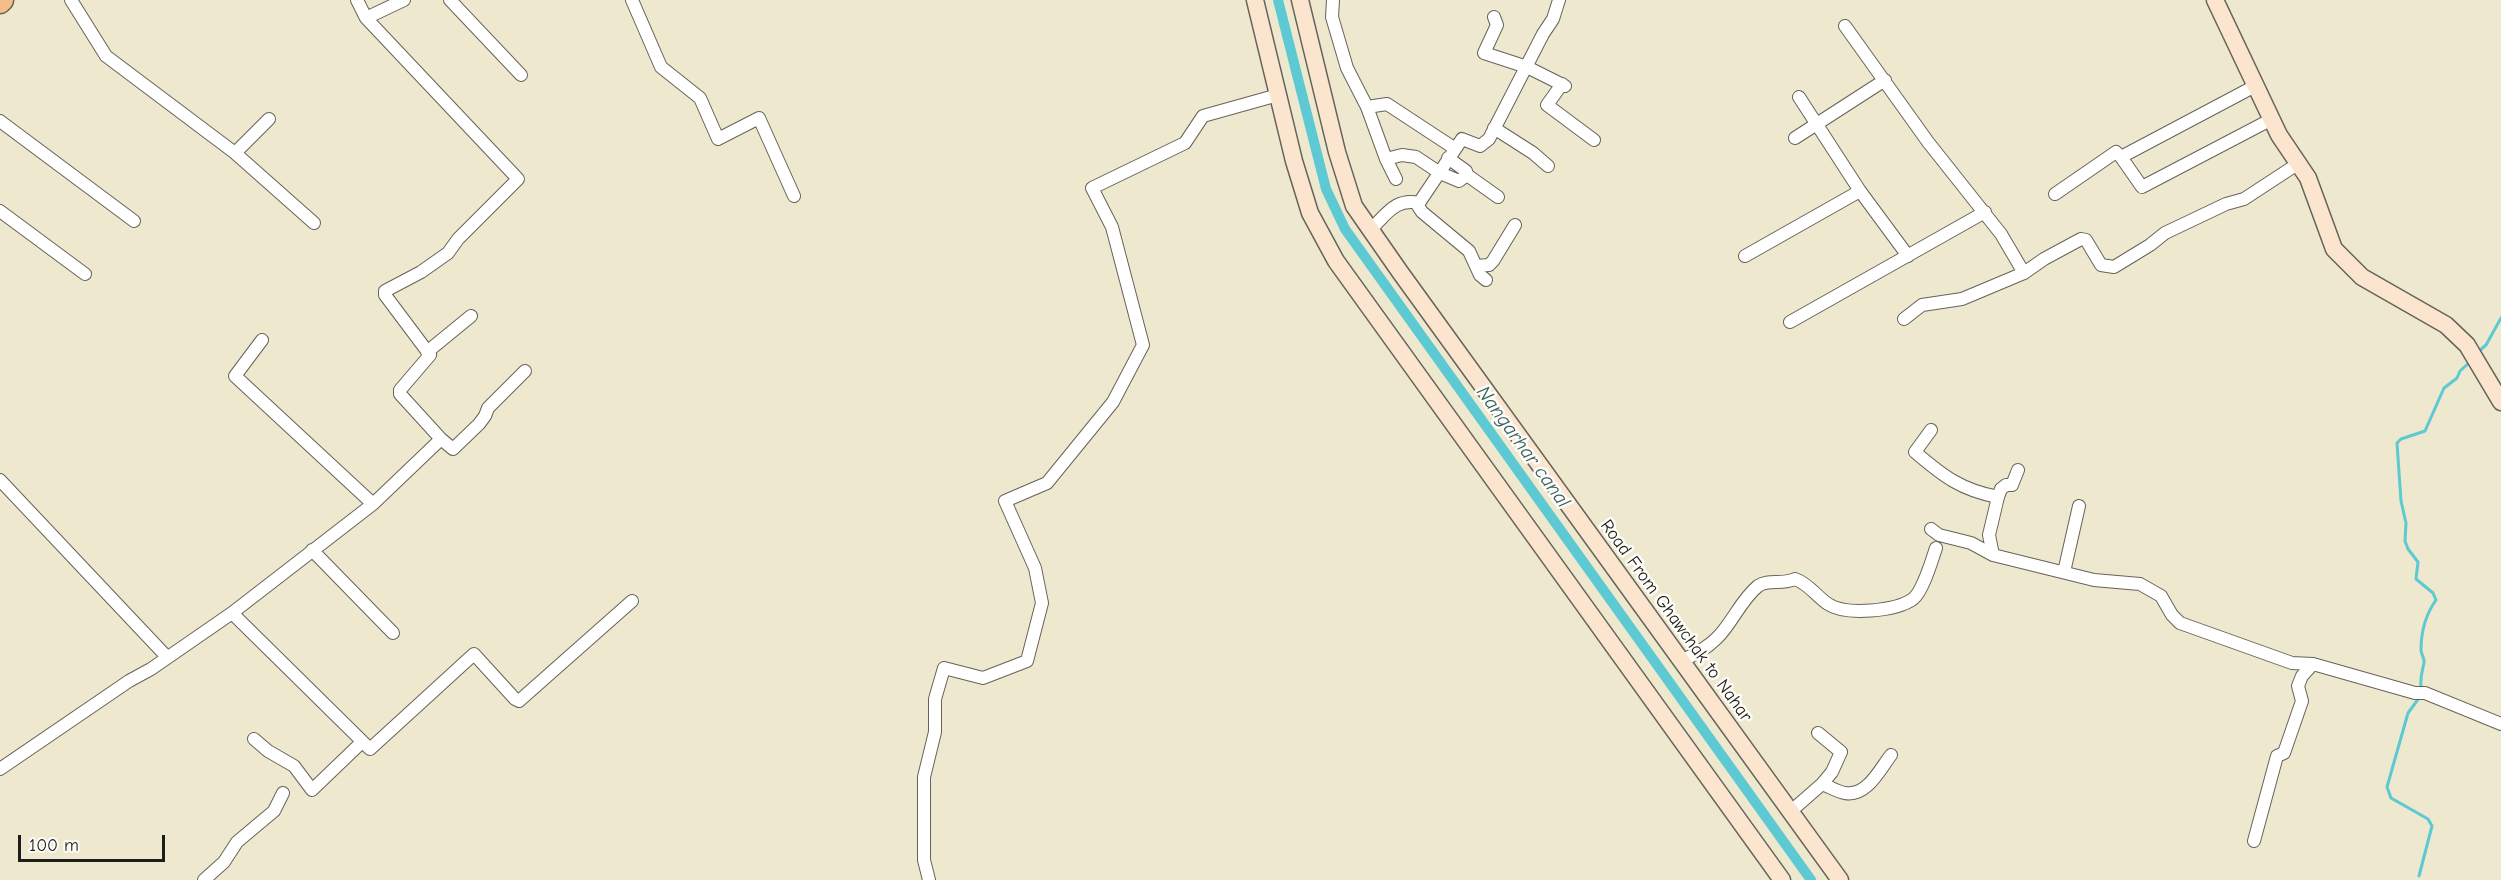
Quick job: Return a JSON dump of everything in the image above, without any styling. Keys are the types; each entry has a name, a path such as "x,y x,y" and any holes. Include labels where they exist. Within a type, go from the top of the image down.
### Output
{"street":[{"path":"70,0 106,56 235,153 314,224"},
{"path":"357,0 366,18 518,179 458,239 448,253 421,272 385,291 385,295 427,352 428,358 399,392 441,439 455,449 485,416 488,408 525,371"},
{"path":"366,18 404,0"},
{"path":"450,0 521,75"},
{"path":"632,0 661,67 700,98 718,139 759,118 794,196"},
{"path":"1255,0 1294,161 1310,213 1336,261 1782,880"},
{"name":"Road From Ghawchak to Nahar","path":"1300,0 1337,152 1354,206 1840,880"},
{"path":"1333,0 1332,17 1347,68 1367,107 1386,159 1396,179"},
{"path":"1486,280 1480,275 1470,251 1422,212 1418,206 1462,139 1480,146 1489,139 1553,19 1559,0"},
{"path":"2215,0 2279,135 2308,178 2334,249 2362,277 2446,325 2475,355 2501,402"},
{"path":"1494,17 1497,25 1484,53 1527,67 1563,85 1547,105 1594,140"},
{"path":"1845,26 1928,142 2001,234 2024,273"},
{"path":"1795,138 1885,80"},
{"path":"2121,157 2257,85"},
{"path":"929,880 924,860 924,777 935,732 935,699 944,668 983,678 1027,661 1042,603 1035,568 1005,501 1047,483 1113,402 1143,345 1112,227 1092,188 1185,143 1203,116 1278,95"},
{"path":"1799,97 1860,191 1908,256"},
{"path":"1367,107 1387,104 1451,153 1467,175 1498,197"},
{"path":"235,153 269,119"},
{"path":"2055,194 2116,152 2142,187 2272,119"},
{"path":"0,122 134,221"},
{"path":"1494,128 1533,153 1548,166"},
{"path":"1386,159 1401,155 1416,157 1440,173 1459,181 1467,175"},
{"path":"1904,319 1922,305 1962,298 2024,273 2044,259 2081,240 2086,240 2101,265 2114,267 2165,233 2226,204 2244,199 2299,163"},
{"path":"1745,256 1860,191"},
{"path":"1370,230 1399,203 1406,200 1419,203"},
{"path":"0,211 85,274"},
{"path":"1790,322 1985,212"},
{"path":"1476,266 1489,265 1493,261 1515,225"},
{"path":"427,352 471,316"},
{"path":"262,340 235,376 374,504"},
{"path":"1931,430 1915,452 1959,486 1998,497"},
{"path":"0,769 232,613 374,504 441,439"},
{"path":"1993,555 1989,535 1998,497 2001,489 2006,485 2012,485 2019,470"},
{"path":"0,480 167,657"},
{"path":"2064,572 2079,506"},
{"path":"1931,529 1939,535 1971,543 1993,555 2094,580 2140,584 2161,596 2172,615 2180,623 2292,663 2313,664 2425,693 2501,724"},
{"path":"1681,661 1699,652 1718,638 1740,605 1761,584 1786,584 1795,579 1803,582 1829,606 1857,612 1896,606 1914,598 1919,591 1936,548"},
{"path":"312,550 393,633"},
{"path":"232,613 371,749 474,654 519,701 632,601"},
{"path":"2254,841 2277,756 2284,753 2302,700 2298,686 2302,676 2313,664"},
{"path":"1790,812 1822,784 1832,772 1841,753 1818,733"},
{"path":"254,739 268,751 294,766 312,790 362,741"},
{"path":"1822,784 1845,793 1856,793 1866,787 1891,755"},
{"path":"204,880 224,862 237,842 274,811 283,793"}],"waterway":[{"name":"Nangarhar canal","path":"1278,0 1326,189 1345,229 1811,880"},
{"path":"2478,352 2486,345 2501,318"},
{"path":"2421,687 2424,661 2421,650 2422,637 2427,617 2436,600 2433,593 2416,579 2418,562 2405,541 2406,523 2401,501 2397,443 2401,439 2425,431 2444,388 2457,378 2460,371 2471,361"},
{"path":"2419,698 2408,713 2387,787 2391,798 2428,819 2432,826 2419,876"}]}
